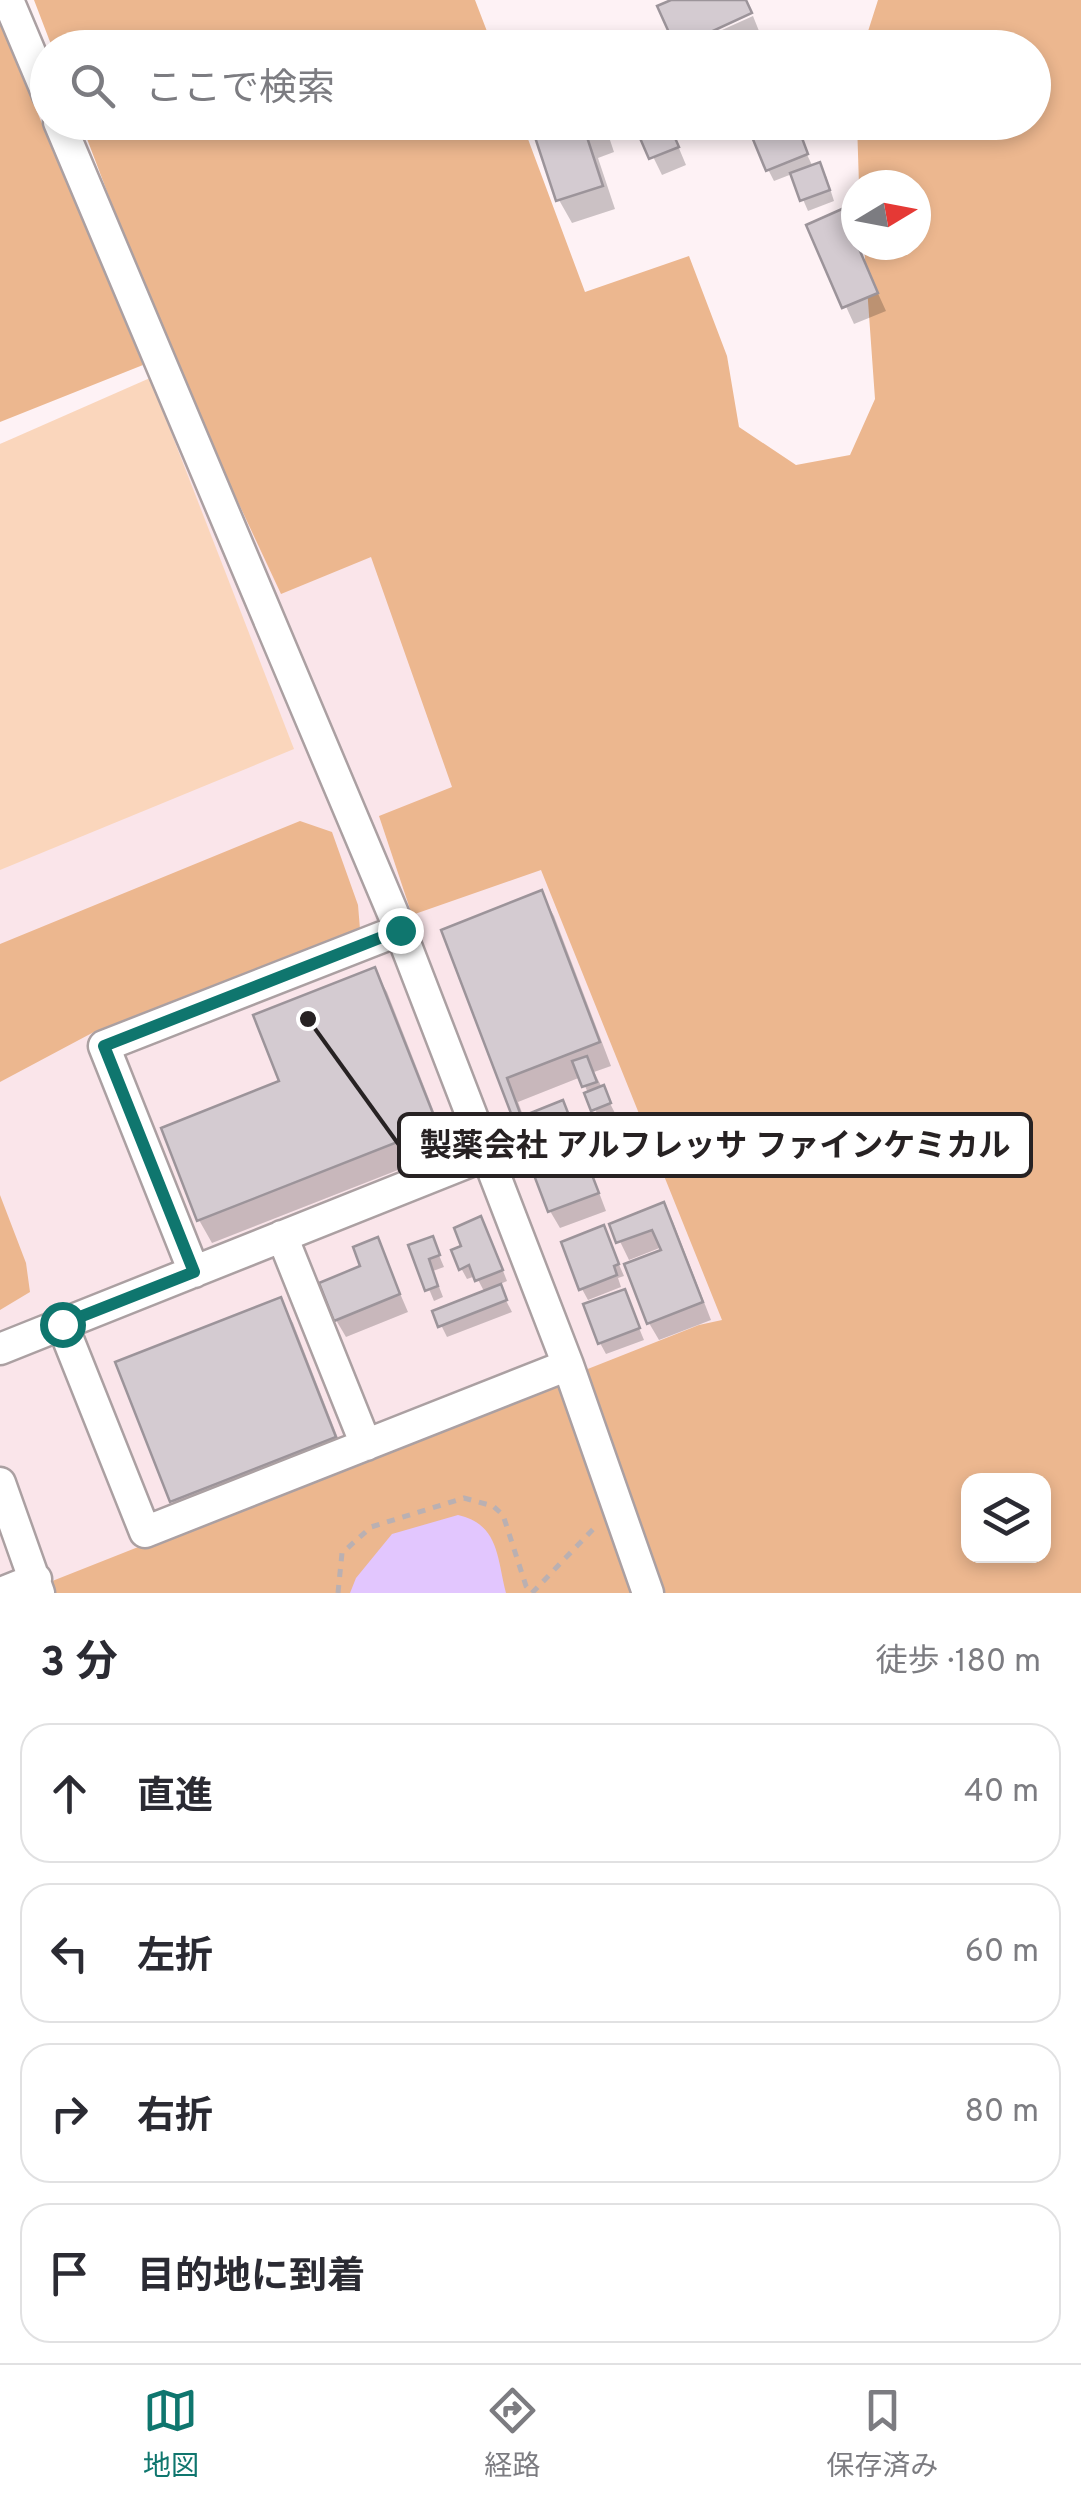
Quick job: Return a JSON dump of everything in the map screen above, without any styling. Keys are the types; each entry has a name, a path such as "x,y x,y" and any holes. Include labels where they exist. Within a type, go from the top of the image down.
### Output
{"street":[{"path":"8,0 30,52"},
{"path":"67,140 401,934 568,1365 648,1593"},
{"path":"194,1272 104,1046 401,934"},
{"path":"0,1349 486,1155"},
{"path":"282,1236 366,1445"},
{"path":"62,1324 144,1532 568,1365"},
{"path":"0,1483 37,1586 1,1593"}],"path":[{"path":"338,1593 342,1554 370,1527 464,1498 493,1506 504,1515 526,1586 532,1593 617,1504"}],"shaded area":[{"path":"34,0 475,0 486,30 45,30"},
{"path":"878,0 1081,0 1081,1593 22,1593 699,1325 722,1320 541,870 412,915 379,816 452,787 371,557 281,594 168,352 87,140 528,140 585,292 689,256 727,356 739,427 796,465 850,455 875,399 865,260 931,260 931,170 859,170 858,140 1051,140 1051,30 868,30"},
{"path":"0,23 30,95 30,140 49,140 143,365 0,422"},
{"path":"339,311 842,1593 0,1593 0,444"},
{"path":"150,378 294,749 0,870 0,444"},
{"path":"300,821 332,832 358,905 360,929 92,1033 0,1082 0,944"},
{"path":"0,1195 26,1263 30,1292 0,1310"},
{"path":"458,1515 482,1526 489,1534 506,1593 350,1593 356,1578 392,1534"}],"building":[{"path":"671,0 746,0 752,13 715,30 668,30 657,6"},
{"path":"536,140 588,140 603,186 556,201"},
{"path":"641,140 676,140 679,147 649,159"},
{"path":"753,140 803,140 808,154 766,171"},
{"path":"820,162 830,190 800,201 790,173"},
{"path":"841,209 841,260 864,260 878,293 842,308 806,225"},
{"path":"542,890 600,1042 507,1078 520,1113 512,1116 441,930"},
{"path":"375,967 438,1126 197,1221 161,1128 279,1081 253,1015"},
{"path":"587,1056 597,1082 582,1087 572,1061"},
{"path":"604,1085 611,1103 591,1111 584,1093"},
{"path":"563,1100 599,1193 548,1212 513,1120"},
{"path":"664,1202 703,1302 647,1324 624,1264 661,1250 652,1230 616,1243 609,1224"},
{"path":"481,1216 503,1270 475,1281 469,1265 459,1270 451,1250 461,1246 454,1228"},
{"path":"604,1225 619,1264 614,1266 617,1275 579,1290 561,1242"},
{"path":"433,1236 440,1255 429,1259 438,1286 425,1291 408,1245"},
{"path":"378,1237 400,1294 334,1321 319,1283 360,1266 353,1247"},
{"path":"501,1284 507,1300 438,1327 432,1311"},
{"path":"625,1289 640,1328 598,1344 583,1304"},
{"path":"281,1297 336,1437 170,1502 115,1362"}],"place":[{"name":"製薬会社 アルフレッサ ファインケミカル","path":"308,1019"}],"route":[{"path":"62,1324 194,1272 104,1046 400,930"}]}
